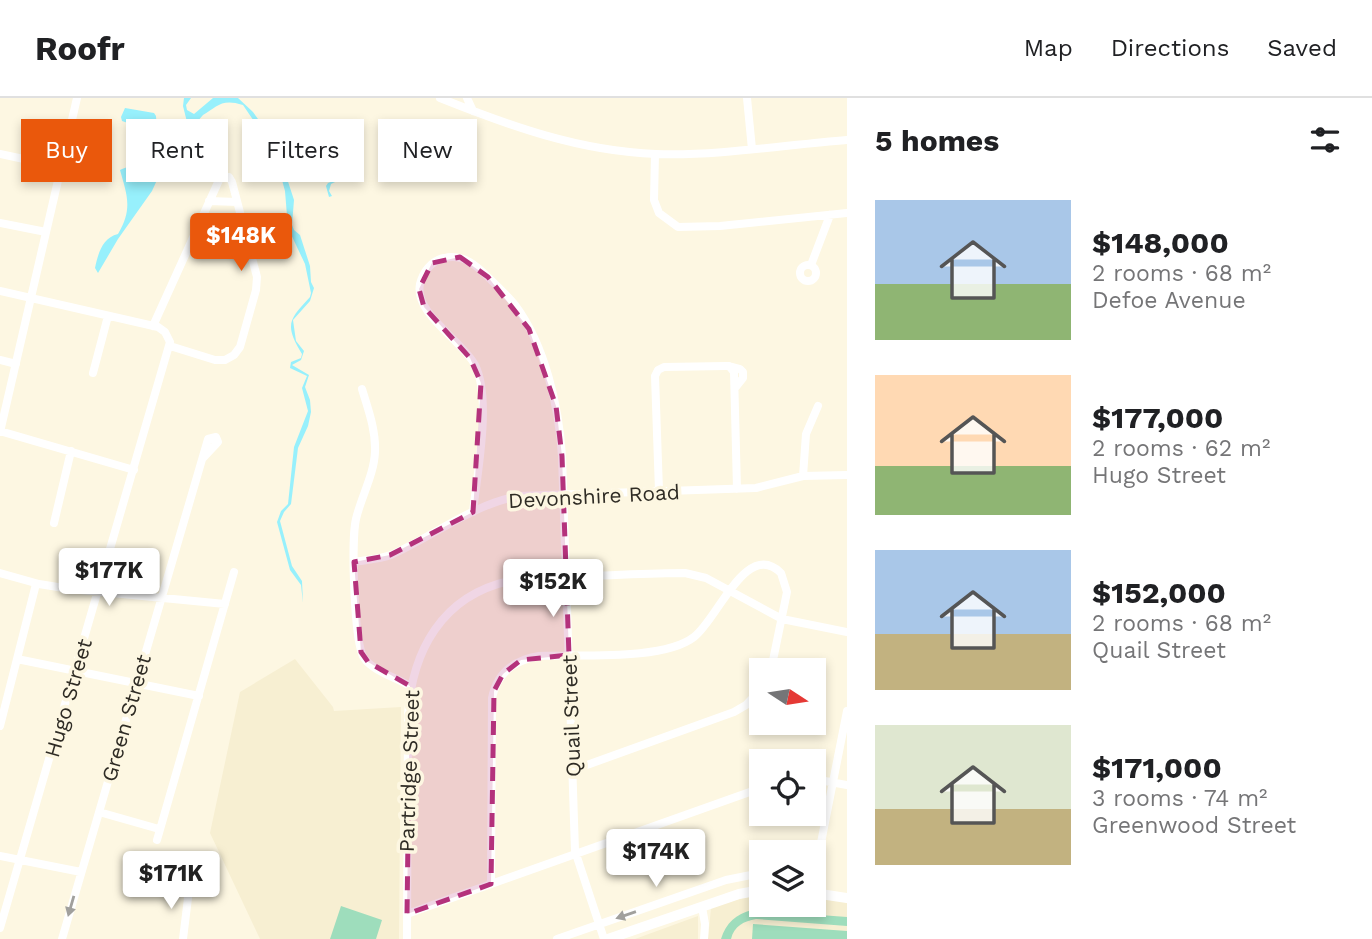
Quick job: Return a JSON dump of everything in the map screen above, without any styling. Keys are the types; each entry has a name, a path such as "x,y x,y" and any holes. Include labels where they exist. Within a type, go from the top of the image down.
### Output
{"main road":[{"path":"606,939 749,892"},
{"path":"826,895 847,898"}],"street":[{"path":"70,119 74,98"},
{"path":"440,98 520,129 575,144 655,154 709,153 847,140"},
{"path":"467,98 473,111"},
{"path":"747,98 752,149"},
{"path":"0,154 21,158"},
{"path":"655,154 654,200 659,213 678,227 720,226 847,213"},
{"path":"0,291 153,326 165,332 170,339 170,346 220,360 230,358 240,347 257,283 231,179 226,176 220,178 153,326"},
{"path":"58,182 0,431 134,470"},
{"path":"209,201 237,202"},
{"path":"811,265 830,215"},
{"path":"0,223 46,232"},
{"name":"Quail Street","path":"473,512 483,403 481,383 470,358 424,307 419,289 429,267 439,259 453,256 474,264 514,304 529,329 550,383 561,437 576,853 606,939"},
{"path":"93,373 108,316"},
{"name":"Hugo Street","path":"0,928 170,346"},
{"path":"0,360 16,364"},
{"path":"659,491 656,372 664,367 729,366 743,372 743,378 734,388 737,489"},
{"path":"362,389 373,425 376,450 373,469 356,518 354,562 360,652 368,662 410,686"},
{"path":"803,476 806,435 818,406"},
{"path":"54,523 71,452"},
{"name":"Green Street","path":"62,939 203,458"},
{"name":"Devonshire Road","path":"354,562 390,555 473,512 509,498 737,489 766,487 803,476 847,475"},
{"path":"491,884 491,737 494,691 503,674 521,660 539,656 659,651 680,646 705,628 743,573 753,566 764,564 778,569 786,585 774,658"},
{"path":"157,840 234,572"},
{"path":"0,573 36,584 225,604"},
{"name":"Partridge Street","path":"407,939 410,686 430,635 447,614 461,603 481,590 509,581 566,576 685,573 706,578 782,619 847,632"},
{"path":"0,726 36,584"},
{"path":"17,659 199,696"},
{"path":"573,770 734,712 749,702"},
{"path":"821,840 847,711"},
{"path":"826,781 847,785"},
{"path":"407,914 749,792"},
{"path":"99,812 159,829"},
{"path":"0,856 81,872"},
{"path":"557,939 726,880 749,875"},
{"path":"183,939 187,898 185,881"},
{"path":"702,907 704,939"}],"highlighted area":[{"path":"460,257 488,277 529,329 556,406 562,456 569,655 521,660 503,674 494,691 491,884 407,914 410,686 368,662 361,652 354,562 390,555 473,512 481,383 470,358 424,307 419,289 432,263"}],"shaded area":[{"path":"295,659 334,711 401,707 399,939 260,939 210,833 240,692"},
{"path":"747,896 749,917 826,917 826,899 847,902 847,939 708,939 711,908"},
{"path":"698,916 698,939 635,939"}],"green space":[{"path":"341,906 382,920 376,939 330,939"},
{"path":"749,911 749,917 847,917 847,926 756,919 740,925 731,939 721,939 732,920"},
{"path":"753,924 847,931 847,939 752,939"}],"water":[{"path":"184,98 191,98 186,105 187,110 194,114 213,98 238,98 258,119 252,119 243,105 229,102 216,106 200,119 186,119"},
{"path":"125,108 154,113 156,119 126,119 126,122 121,117"},
{"path":"126,168 126,182 156,182 98,273 95,268 102,247 108,239 118,234 126,217 126,195 120,170"},
{"path":"283,182 288,182 294,200 292,225 300,235 314,288 310,301 293,320 296,341 304,351 301,360 292,365 309,375 305,387 311,412 298,448 291,504 280,521 292,566 302,581 303,603 301,585 290,570 277,522 281,511 288,504 294,447 308,411 302,388 307,376 290,368 291,362 301,358 302,354 293,336 291,323 297,311 311,293 305,264 288,228"},
{"path":"335,182 331,184 329,191 332,196 329,197 326,186"}]}
